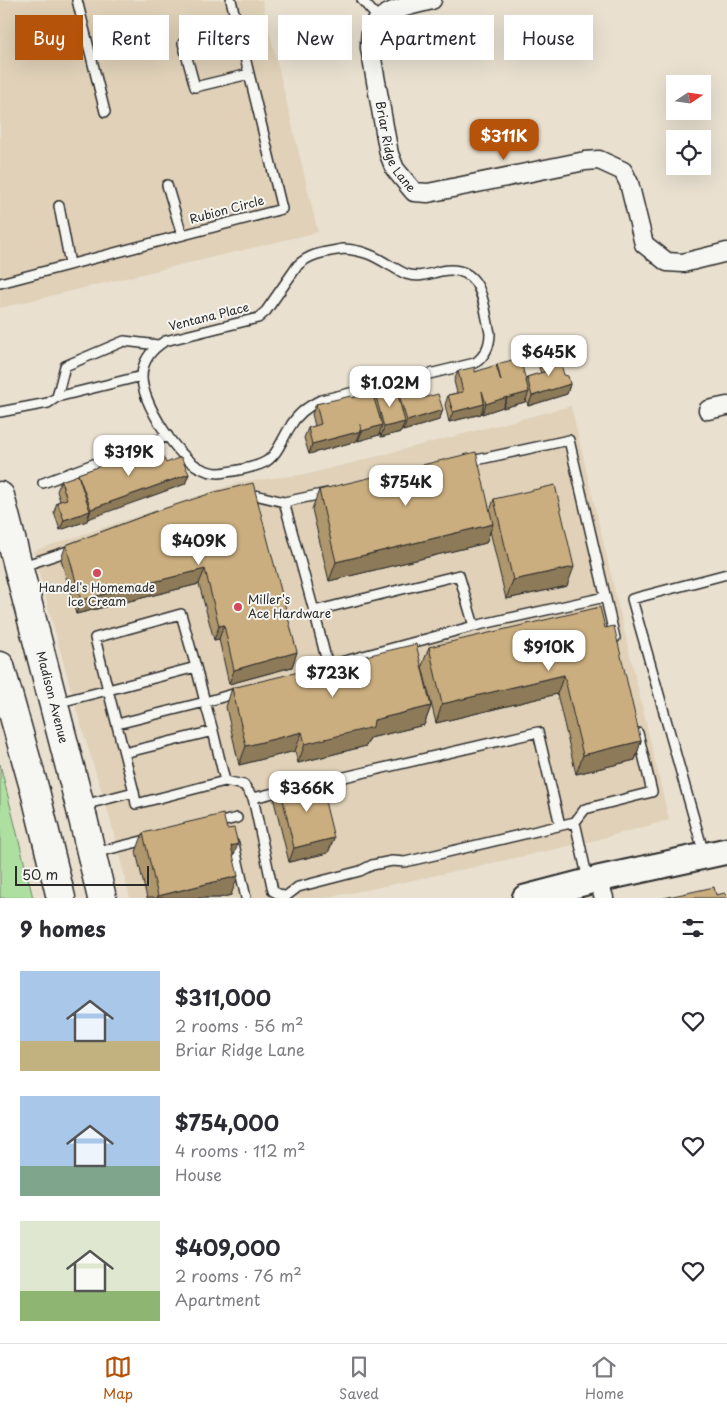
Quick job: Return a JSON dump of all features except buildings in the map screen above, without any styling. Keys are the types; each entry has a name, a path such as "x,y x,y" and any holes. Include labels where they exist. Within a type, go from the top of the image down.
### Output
{"main road":[{"name":"Madison Avenue","path":"0,496 102,898"},
{"path":"0,666 62,898"},
{"path":"525,898 597,886 716,854"}],"street":[{"path":"384,15 388,12 432,0"},
{"name":"Briar Ridge Lane","path":"372,60 389,154 395,169 414,192 428,193 599,160 622,171 629,183 644,244 655,254 667,262 684,263 727,252"},
{"path":"708,410 727,406"}],"lane":[{"path":"77,0 105,112"},
{"name":"Rubion Circle","path":"0,282 282,209 231,0"},
{"path":"362,0 375,15"},
{"path":"188,60 195,87 249,74"},
{"path":"167,185 182,235"},
{"path":"58,206 70,264"},
{"name":"Ventana Place","path":"343,249 357,250 372,255 405,274 417,276 456,270 467,274 474,279 480,291 490,333 486,353 475,363 321,400 312,404 298,415 270,459 263,464 224,473 214,473 195,465 168,436 156,417 143,390 142,376 144,365 149,355 158,345 165,341 258,318 266,311 304,259 318,253 343,249"},
{"path":"57,397 65,366 124,341 158,345"},
{"path":"0,412 48,402 57,397 142,376"},
{"path":"44,483 168,436"},
{"path":"455,465 569,440 616,643"},
{"path":"241,492 284,502 341,490"},
{"path":"284,502 328,666"},
{"path":"18,568 83,546"},
{"path":"716,854 632,599 727,574"},
{"path":"314,611 459,575 474,626"},
{"path":"318,669 474,626 604,597"},
{"path":"226,781 181,614 95,638 136,804 226,781 244,785 253,798 273,891 285,897 298,887 360,871 372,865 392,861 405,862 575,822 584,809 652,792 636,727"},
{"path":"54,704 196,667"},
{"path":"117,724 252,688"},
{"path":"124,754 213,731"},
{"path":"253,798 538,732 560,824"},
{"path":"80,806 134,792"},
{"path":"208,825 237,818"},
{"path":"575,822 597,886"},
{"path":"92,854 159,837"},
{"path":"234,844 246,898"}],"shaded area":[{"path":"0,0 262,0 266,15 179,15 179,60 268,60 268,25 318,232 0,308"},
{"path":"571,406 669,820 592,841 325,898 130,898 109,815 77,712 33,551 240,482 309,474"}],"green space":[{"path":"0,764 33,898 0,898"}],"place":[{"name":"Handel's Homemade Ice Cream","path":"97,573"},
{"name":"Miller's Ace Hardware","path":"238,607"}]}
